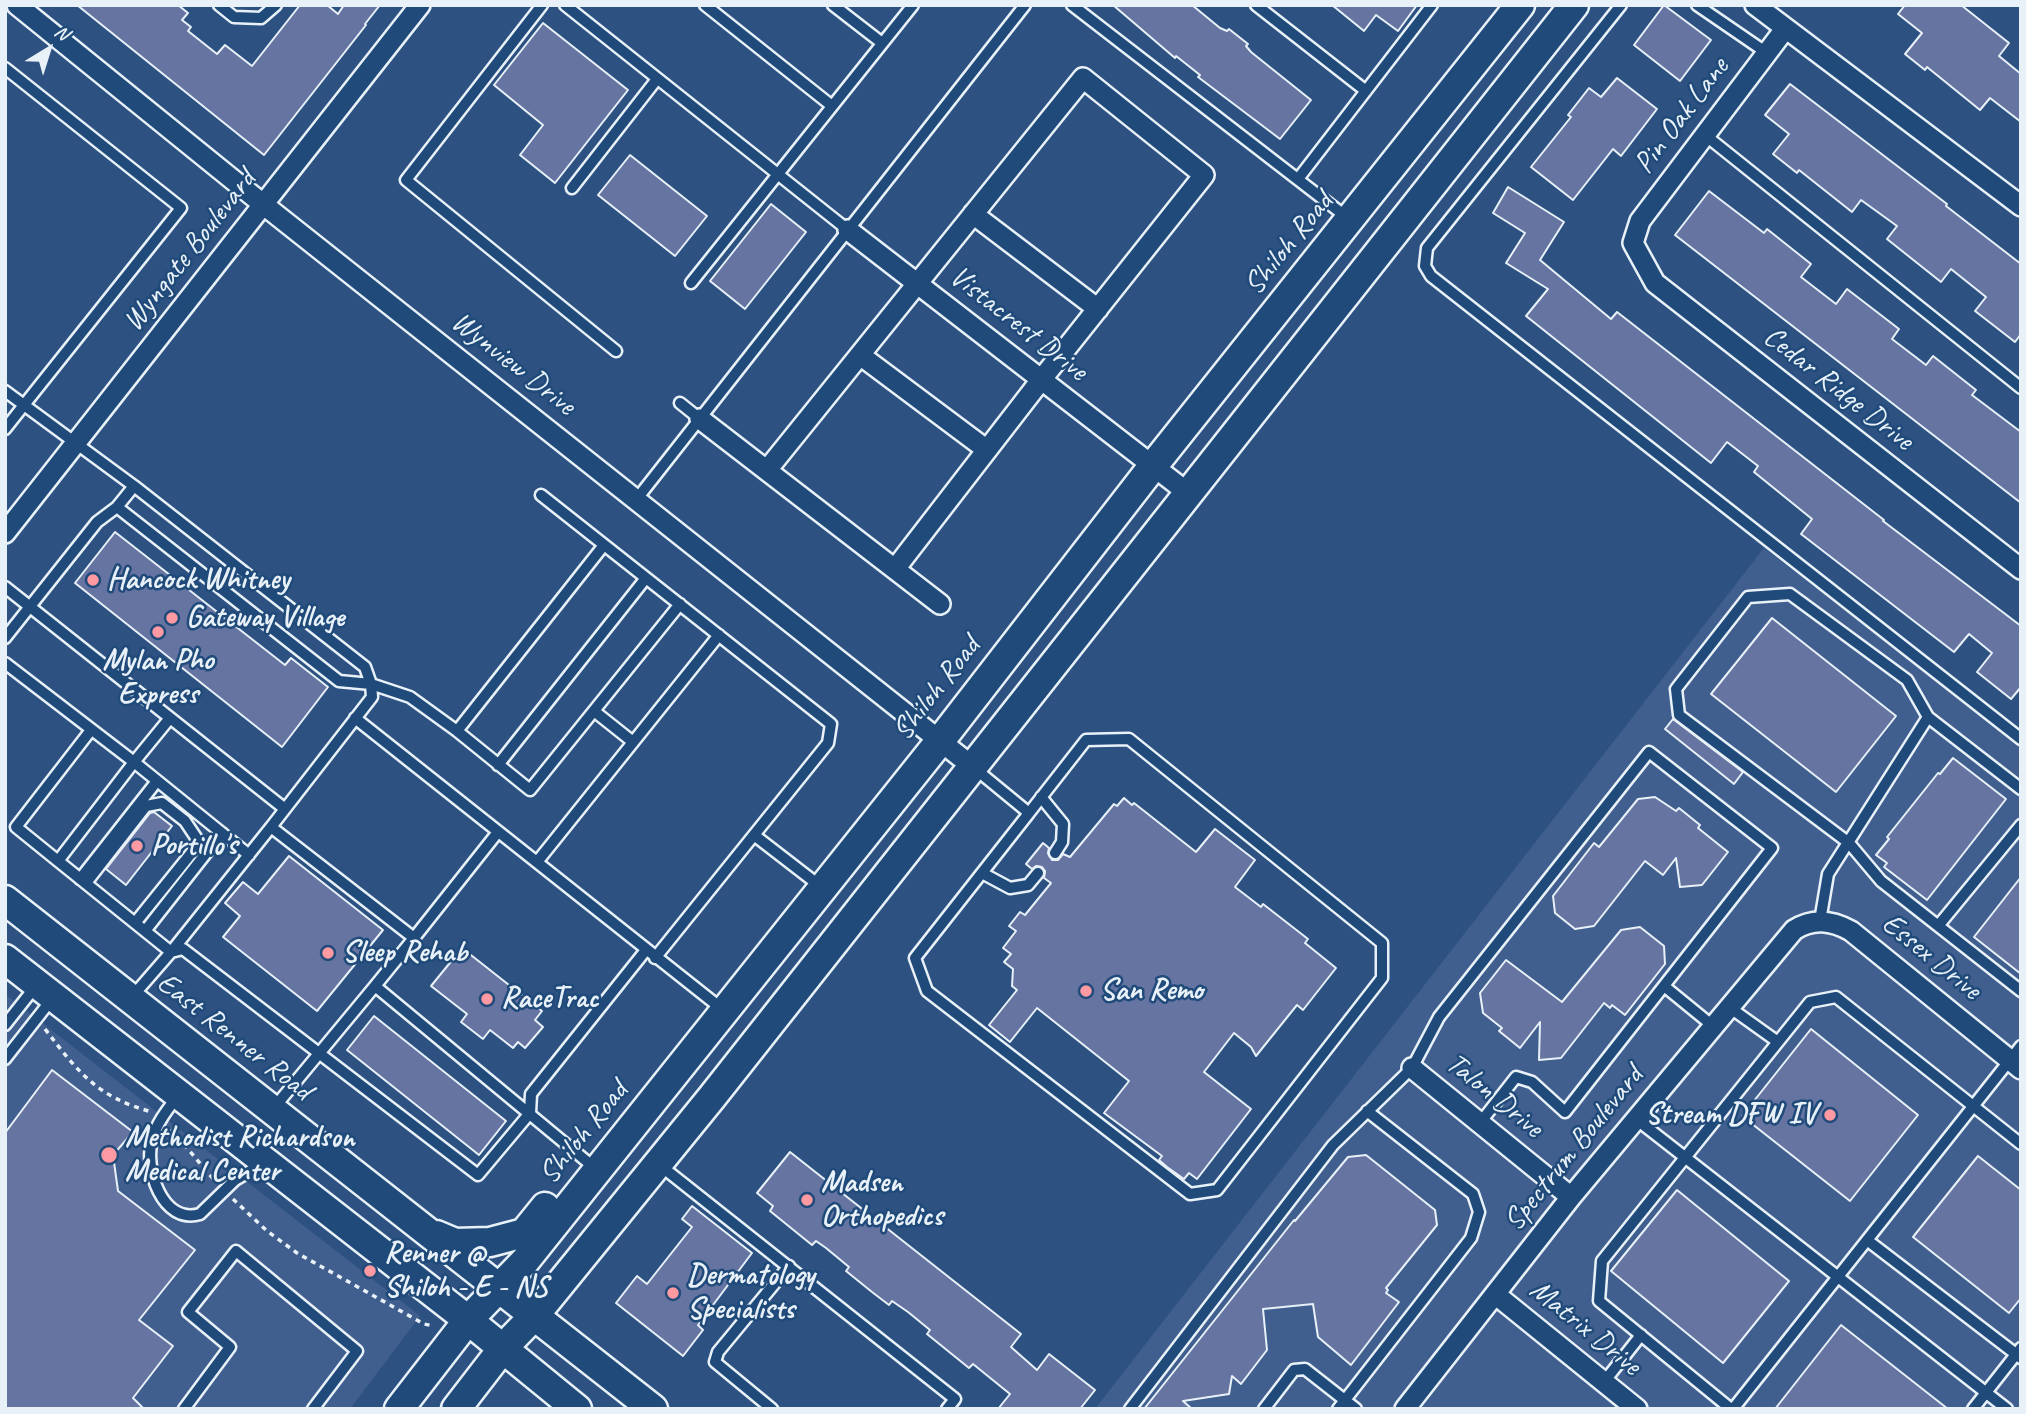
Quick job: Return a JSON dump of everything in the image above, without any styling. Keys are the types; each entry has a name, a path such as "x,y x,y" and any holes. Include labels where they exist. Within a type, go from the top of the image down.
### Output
{"main road":[{"name":"Shiloh Road","path":"399,1409 468,1320 525,1261 636,1098 660,1091 940,741 1153,466 1520,5"},
{"path":"456,1409 503,1348 534,1316 759,1038 1574,5"},
{"path":"1351,220 1383,246"},
{"name":"East Renner Road","path":"5,900 653,1409"},
{"path":"5,959 468,1320 577,1409"},
{"path":"52,995 107,1013 117,1009 130,998"},
{"path":"724,1011 759,1038"},
{"path":"179,1094 198,1082 235,1080"},
{"path":"425,1230 455,1243 490,1242 524,1233 591,1165"}],"street":[{"name":"Wynview Drive","path":"17,5 264,205 973,767"},
{"name":"Wyngate Boulevard","path":"5,533 420,5"},
{"path":"1755,5 2021,206"},
{"name":"Pin Oak Lane","path":"1633,243 1640,220 1785,29"},
{"path":"767,471 1083,78 1204,175 895,569"},
{"path":"973,214 1098,309"},
{"name":"Vistacrest Drive","path":"848,230 1188,494"},
{"name":"Cedar Ridge Drive","path":"1633,243 1655,283 2021,569"},
{"path":"860,355 986,450"},
{"path":"700,419 940,604"},
{"name":"Spectrum Boulevard","path":"1405,1409 1572,1197 1794,930 1805,923 1820,921"},
{"name":"Essex Drive","path":"1820,921 1837,923 1851,931 2017,1059"},
{"name":"Talon Drive","path":"1412,1068 1572,1197"},
{"name":"Matrix Drive","path":"1495,1294 1637,1409"}],"lane":[{"path":"219,5 234,17 261,18 276,5"},
{"path":"542,5 406,180 616,351"},
{"path":"565,5 848,230"},
{"path":"705,5 832,106"},
{"path":"833,5 882,44"},
{"path":"691,283 913,5"},
{"path":"636,500 1025,5"},
{"path":"1072,5 1351,220"},
{"path":"1256,5 1366,91"},
{"path":"1298,179 1432,5"},
{"path":"1620,5 1427,248 1425,266 1431,276 2021,739"},
{"path":"1697,5 1768,53"},
{"path":"5,68 181,208 5,429"},
{"path":"572,188 657,79"},
{"path":"1705,135 2021,388"},
{"path":"5,391 134,486 365,667 371,684 372,697 249,855 130,998"},
{"path":"680,403 700,419"},
{"path":"5,638 97,522 117,506 134,486"},
{"path":"541,495 831,724 828,743 655,958"},
{"path":"117,506 339,681 371,684 410,697 530,790 680,604"},
{"path":"457,731 604,545"},
{"path":"498,765 646,578"},
{"path":"5,587 285,809"},
{"path":"2021,789 1928,717 1907,680 1790,594 1748,597 1676,689 1679,715 1849,843 1881,881 2021,990"},
{"path":"537,862 719,635"},
{"path":"5,663 249,855"},
{"path":"594,711 633,742"},
{"path":"1820,921 1828,874 1928,717"},
{"path":"58,861 170,718"},
{"path":"355,718 724,1011"},
{"path":"91,730 16,827 171,951 183,949 478,1175 530,1113 531,1094 646,950"},
{"path":"1086,740 1129,740 1382,943 1382,978 1217,1191 1190,1194 927,991 915,958 1029,813 1086,740"},
{"path":"1130,1409 1333,1145 1412,1068 1439,1017 1649,752 1772,848 1565,1112 1532,1082 1516,1077 1480,1123"},
{"path":"973,767 1029,813"},
{"path":"83,881 157,781"},
{"path":"1041,797 1063,824 1062,842 1055,853"},
{"path":"83,881 146,806 162,803 186,821 197,839 192,851 135,923"},
{"path":"1938,926 2021,825"},
{"path":"271,827 414,938"},
{"path":"272,1110 498,832"},
{"path":"145,931 222,833"},
{"path":"754,835 822,888"},
{"path":"982,873 1010,888 1028,885 1038,873"},
{"path":"374,986 591,1165"},
{"path":"1664,986 1713,1026"},
{"path":"5,1059 52,995"},
{"path":"5,1025 52,995"},
{"path":"2017,1059 1974,1106 1732,1409 1599,1301 1602,1261 1810,1002 1836,997 1974,1106 2021,1144"},
{"path":"1729,1007 1778,1042"},
{"path":"179,1094 161,1120 152,1140 150,1170 157,1188 173,1209 187,1215 200,1214 235,1180 266,1162"},
{"path":"1338,1409 1471,1238 1479,1212 1473,1194 1367,1111"},
{"path":"1636,1119 2007,1409"},
{"path":"657,1164 789,1265 955,1399 947,1409"},
{"path":"1867,1240 2019,1354 1973,1409"},
{"path":"184,1409 230,1348 188,1312 236,1251 358,1351 313,1409"},
{"path":"772,1409 715,1362 719,1352 789,1265"},
{"path":"1604,1382 1641,1335"},
{"path":"1264,1409 1294,1370 1306,1369 1356,1409"}],"path":[{"path":"35,1020 90,1083 110,1097 151,1112 161,1120 193,1152 224,1190 267,1231 297,1253 424,1324 434,1326"}],"shaded area":[{"path":"1764,548 2021,747 2021,1409 1095,1409"},
{"name":"Methodist Richardson Medical Center","path":"5,994 420,1316 350,1409 5,1409"}],"building":[{"path":"77,5 178,5 188,13 182,20 191,27 188,31 217,54 225,45 252,66 300,5 327,5 338,14 344,5 380,5 264,155"},
{"path":"1113,5 1192,5 1220,28 1227,31 1229,29 1248,44 1246,46 1251,52 1311,100 1280,139 1198,77 1200,75 1176,56 1175,58"},
{"path":"1332,5 1417,5 1398,31 1376,15 1364,31"},
{"path":"1664,5 1711,40 1680,81 1634,45"},
{"path":"1905,5 1961,5 2009,43 1999,56 2021,74 2021,122 1990,98 1980,110 1927,67 1925,70 1905,54 1922,33 1898,14"},
{"path":"543,23 628,90 555,183 520,155 543,125 494,85"},
{"path":"1617,78 1657,109 1621,156 1613,149 1573,200 1531,167 1571,117 1568,115 1589,88 1601,97"},
{"path":"1790,84 2021,264 2021,334 2015,342 1975,311 1986,297 1951,269 1941,282 1887,239 1897,226 1861,200 1852,212 1799,170 1797,173 1773,154 1789,134 1765,115"},
{"path":"630,155 707,216 675,256 598,195"},
{"path":"1508,187 1564,222 1540,260 1611,319 1617,312 2021,626 2021,687 2011,699 1977,672 1992,653 1969,634 1954,652 1801,534 1812,519 1754,472 1758,466 1727,442 1711,463 1526,316 1548,289 1506,263 1525,233 1493,213"},
{"path":"1709,191 1764,233 1767,229 1811,264 1801,277 1836,304 1847,289 1899,329 1892,339 1926,365 1933,356 1976,390 1972,395 2021,432 2021,503 1675,235"},
{"path":"771,204 806,232 745,309 710,281"},
{"name":"Gateway Village","path":"115,532 285,665 291,658 328,687 282,747 75,583"},
{"path":"1772,618 1896,716 1836,792 1711,694"},
{"path":"1673,719 1743,772 1734,784 1665,729"},
{"path":"1953,758 2006,799 1927,900 1884,867 1887,863 1876,855 1889,839 1887,837"},
{"path":"1655,797 1676,811 1679,808 1700,825 1698,828 1728,852 1702,885 1680,887 1676,858 1663,875 1645,861 1594,926 1575,929 1555,913 1553,896 1594,843 1599,847 1638,799"},
{"name":"San Remo","path":"1124,798 1196,852 1215,829 1255,860 1235,887 1261,907 1263,904 1308,939 1305,943 1336,968 1303,1010 1297,1005 1256,1056 1251,1047 1234,1033 1204,1072 1251,1109 1197,1179 1189,1173 1184,1179 1167,1167 1159,1160 1162,1156 1104,1113 1129,1081 1037,1008 1010,1042 989,1025 1017,990 1012,986 1013,969 1004,962 1011,954 1003,948 1016,931 1009,926 1020,912 1025,915 1051,883 1044,878 1045,871 1042,867 1036,866 1032,869 1026,864 1043,843 1049,848 1048,853 1052,860 1058,860 1063,854 1070,857 1114,804 1117,806"},
{"name":"Portillo's","path":"154,812 172,826 126,885 106,869 150,813"},
{"path":"289,856 383,930 317,1011 223,937 240,916 225,903 243,882 258,894"},
{"path":"2021,877 2021,974 1974,937"},
{"path":"1640,927 1664,946 1665,964 1625,1015 1612,1005 1610,1008 1604,1003 1561,1058 1539,1060 1540,1022 1520,1048 1499,1031 1502,1028 1483,1013 1480,993 1506,960 1562,1002 1621,930"},
{"name":"RaceTrac","path":"462,948 542,1011 535,1020 543,1027 525,1048 518,1042 513,1048 490,1030 483,1039 461,1022 467,1014 431,986"},
{"name":"RaceTrac","path":"374,1016 506,1121 479,1155 347,1050"},
{"name":"Stream DFW IV","path":"1811,1029 1918,1115 1850,1201 1742,1116"},
{"path":"52,1070 133,1132 113,1155 118,1191 195,1250 139,1320 173,1346 133,1398 144,1409 5,1409 5,1133"},
{"path":"790,1152 1021,1334 1011,1347 1037,1370 1049,1354 1095,1390 1080,1409 998,1409 1010,1394 973,1364 969,1368 927,1334 930,1330 908,1312 892,1301 889,1305 872,1292 846,1271 849,1267 826,1248 816,1241 812,1245 770,1211 773,1206 757,1193"},
{"path":"1366,1155 1435,1210 1437,1225 1386,1288 1386,1293 1399,1302 1351,1365 1318,1337 1313,1304 1263,1309 1267,1350 1241,1384 1232,1376 1229,1394 1183,1401 1192,1409 1144,1409 1294,1220 1348,1157"},
{"path":"1978,1156 2021,1190 2021,1298 2009,1313 1913,1237"},
{"path":"1677,1190 1789,1281 1723,1363 1611,1271"},
{"name":"Dermatology Specialists","path":"692,1206 752,1253 698,1325 703,1330 683,1356 616,1303 637,1276 647,1284 692,1227 682,1219"},
{"path":"1841,1325 1948,1409 1775,1409"}],"place":[{"name":"Hancock Whitney","path":"93,580"},
{"name":"Gateway Village","path":"172,618"},
{"name":"Mylan Pho Express","path":"158,632"},
{"name":"Portillo's","path":"137,846"},
{"name":"Sleep Rehab","path":"328,953"},
{"name":"San Remo","path":"1086,991"},
{"name":"RaceTrac","path":"487,999"},
{"name":"Stream DFW IV","path":"1830,1115"},
{"name":"Methodist Richardson Medical Center","path":"109,1155"},
{"name":"Madsen Orthopedics","path":"807,1200"},
{"name":"Renner @ Shiloh - E - NS","path":"370,1271"},
{"name":"Dermatology Specialists","path":"673,1293"}]}
